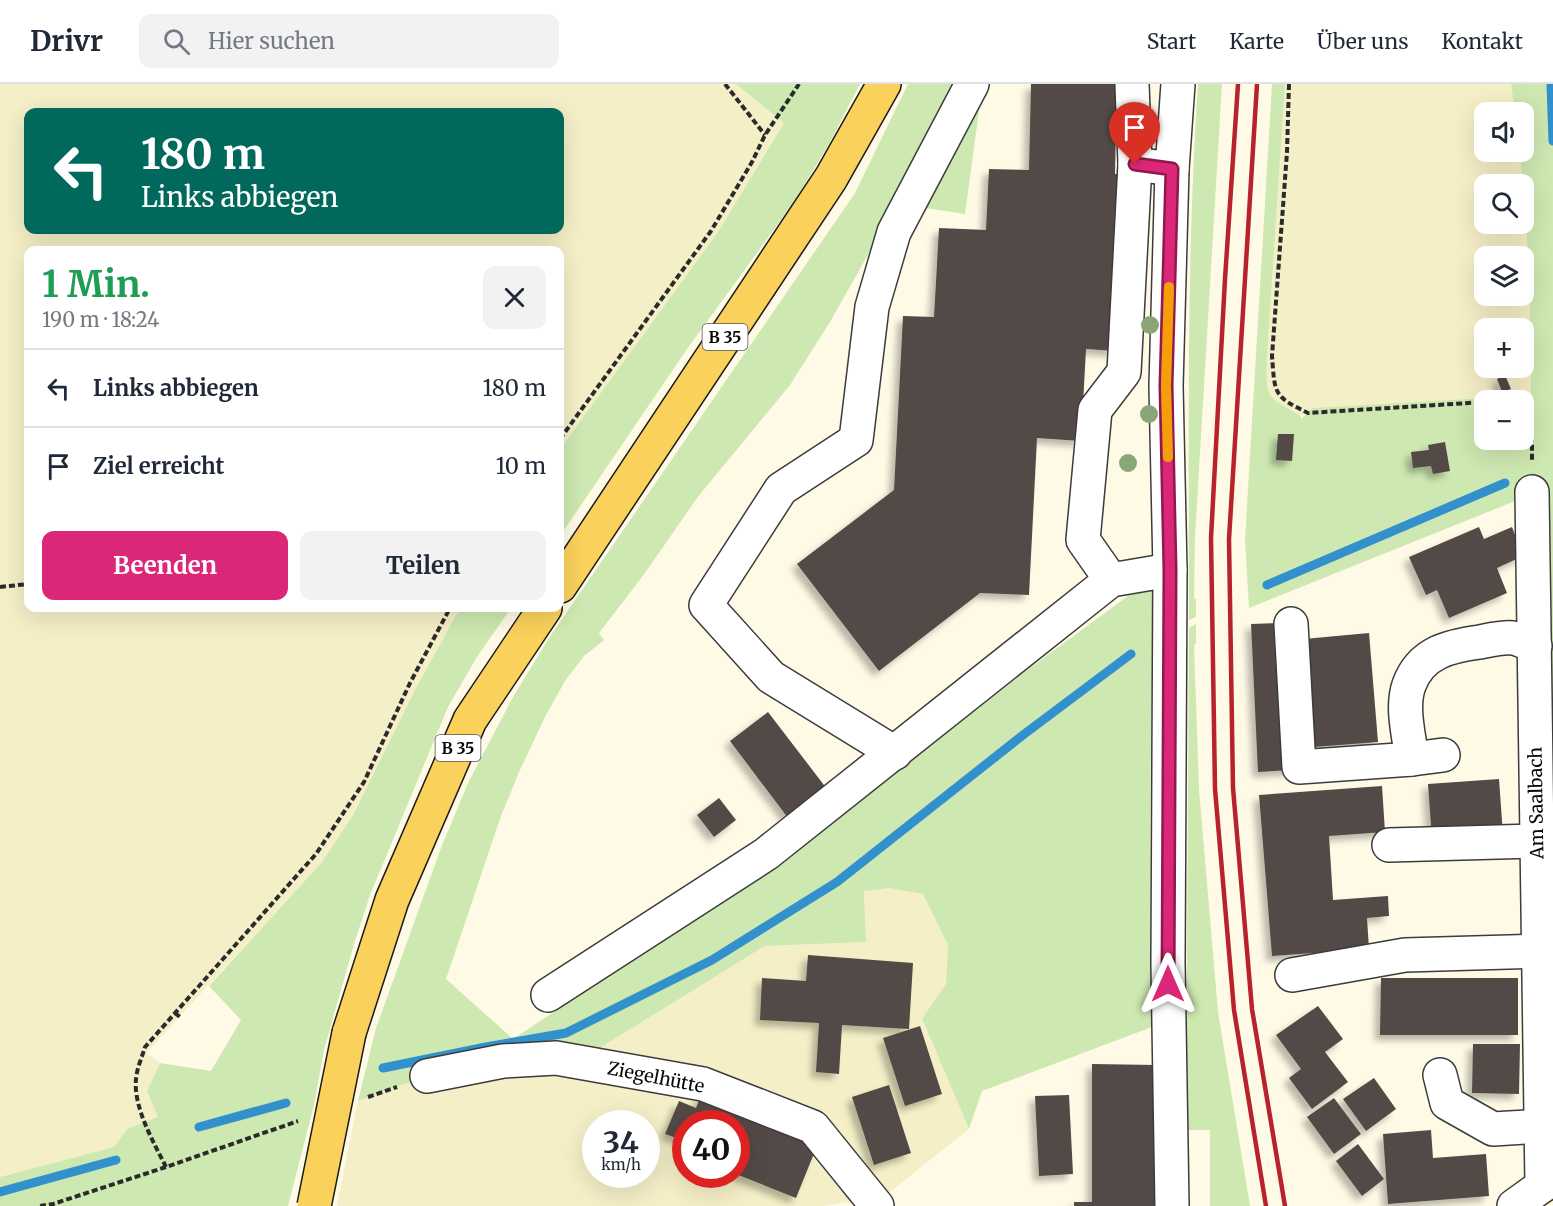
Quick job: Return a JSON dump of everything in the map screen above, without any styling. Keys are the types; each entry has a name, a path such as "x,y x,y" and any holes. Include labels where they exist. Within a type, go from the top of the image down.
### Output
{"main road":[{"name":"B 35","path":"564,580 831,178 885,84"},
{"name":"B 35","path":"314,1206 349,1033 392,900 470,720 542,612"}],"street":[{"path":"895,753 771,677 706,605 781,489 856,440 872,307 894,232 972,84"},
{"path":"1111,580 1083,540 1095,410 1124,372 1135,164 1132,84"},
{"path":"1172,1206 1168,975 1170,570 1166,386 1172,169 1178,84"},
{"path":"1135,164 1172,169"},
{"name":"Am Saalbach","path":"1532,492 1542,1126 1547,1182"},
{"path":"548,995 766,854 1111,580 1170,570"},
{"path":"1291,624 1299,767 1427,757 1405,707 1408,685 1417,669 1429,656 1451,646 1488,640 1513,638 1534,646"},
{"path":"1389,845 1537,841"},
{"path":"1292,975 1405,955 1539,951"},
{"name":"Ziegelhütte","path":"427,1076 503,1061 556,1058 703,1084 813,1127 877,1206"},
{"path":"1440,1076 1447,1103 1492,1129 1542,1126"},
{"path":"1514,1206 1547,1182"}],"path":[{"path":"725,84 765,135"},
{"path":"564,433 711,231 752,162 765,135 799,84"},
{"path":"1289,84 1287,152 1272,356 1274,381 1278,395 1289,404 1308,413 1474,403"},
{"path":"0,587 24,584"},
{"path":"40,1206 53,1204 166,1167 146,1126 137,1095 136,1079 145,1047 316,854 364,782 410,683 448,612"},
{"path":"175,1013 180,1017"}],"shaded area":[{"path":"0,84 736,84 784,123 718,232 564,444 564,246 24,246 24,612 458,612 416,688 353,815 322,862 146,1053 160,1063 147,1091 159,1117 127,1129 114,1147 0,1177"},
{"path":"1285,84 1511,84 1514,102 1474,102 1474,162 1521,162 1522,174 1474,174 1474,234 1527,234 1528,246 1474,246 1474,306 1530,306 1530,318 1474,318 1474,378 1531,378 1531,390 1474,390 1474,399 1312,408 1301,416 1273,401 1266,389"},
{"path":"889,888 923,893 948,945 946,984 922,1020 969,1129 886,1195 823,1206 337,1206 358,1101 427,1076 569,1067 765,946 866,942 864,890"}],"green space":[{"path":"736,84 860,84 829,144 794,202 687,349 564,530 564,444 718,232 784,123"},
{"path":"908,84 956,84 897,203 830,322 790,385 697,498 645,573 599,633 604,640 584,656 565,681 546,715 501,816 446,979 513,1039 775,867 834,812 1151,579 1153,599 1150,823 1152,1027 982,1091 969,1129 922,1019 946,984 948,945 923,894 889,888 864,891 866,942 765,946 569,1067 427,1076 358,1101 376,1028 441,848 468,783 513,697 549,638 855,193"},
{"path":"1198,84 1222,84 1195,537 1196,617 1189,620 1190,285"},
{"path":"1272,84 1285,84 1267,356 1267,381 1270,394 1280,404 1301,416 1301,419 1312,408 1474,399 1474,450 1534,450 1534,390 1531,390 1531,378 1534,378 1534,318 1530,318 1530,306 1534,306 1534,246 1527,246 1527,234 1534,234 1534,174 1522,174 1521,162 1534,162 1534,102 1514,102 1511,84 1553,84 1553,949 1540,491 1249,608 1245,540"},
{"path":"981,96 965,214 919,207"},
{"path":"458,612 508,612 477,657 448,707 370,895 324,1050 314,1105 288,1206 0,1206 0,1177 114,1147 127,1129 158,1117 147,1091 160,1063 211,1071 241,1020 209,986 322,862 353,815 416,688"},
{"path":"1196,624 1196,644 1194,645 1199,789 1218,1012 1250,1206 1210,1206 1210,1130 1186,1130 1189,628"}],"building":[{"path":"1031,84 1117,84 1115,174 1125,174 1116,351 1086,349 1081,441 1037,438 1029,595 980,593 879,671 797,564 894,490 903,316 934,317 939,228 986,230 989,169 1029,170"},
{"path":"1506,378 1511,389 1501,390 1497,379"},
{"path":"1278,434 1294,434 1292,461 1276,460"},
{"path":"1445,442 1450,471 1433,474 1431,466 1413,468 1411,452 1429,450 1428,445"},
{"path":"1479,527 1484,539 1512,527 1523,556 1497,568 1507,593 1449,618 1437,590 1426,595 1409,557"},
{"path":"1279,623 1292,770 1258,772 1251,624"},
{"path":"1369,633 1378,742 1314,747 1304,639"},
{"path":"768,712 827,789 788,818 730,741"},
{"path":"1499,779 1503,835 1432,839 1428,784"},
{"path":"1382,786 1385,832 1329,836 1333,900 1388,896 1389,916 1367,918 1369,949 1272,956 1259,795"},
{"path":"719,798 736,820 714,837 697,815"},
{"path":"808,955 913,963 909,1029 842,1025 839,1074 816,1072 819,1023 760,1020 762,978 806,981"},
{"path":"1381,978 1518,978 1518,1035 1380,1035"},
{"path":"1318,1006 1343,1039 1325,1052 1348,1082 1312,1109 1289,1078 1301,1069 1276,1035"},
{"path":"920,1026 942,1094 905,1106 883,1038"},
{"path":"1473,1044 1520,1044 1519,1094 1472,1093"},
{"path":"1092,1064 1156,1065 1159,1206 1074,1206 1074,1202 1092,1202"},
{"path":"1374,1078 1396,1109 1366,1131 1343,1099"},
{"path":"889,1085 911,1153 874,1165 852,1097"},
{"path":"702,1093 743,1110 675,1110 679,1101 696,1108"},
{"path":"1069,1095 1073,1174 1039,1176 1035,1096"},
{"path":"1334,1098 1361,1134 1334,1154 1307,1117"},
{"path":"750,1113 819,1141 796,1198 750,1180"},
{"path":"672,1118 672,1136 665,1134"},
{"path":"1431,1130 1433,1158 1486,1154 1489,1196 1388,1204 1383,1134"},
{"path":"1358,1144 1384,1179 1362,1196 1336,1161"}],"waterway":[{"path":"1551,84 1553,141"},
{"path":"1267,585 1505,483"},
{"path":"383,1068 566,1033 712,960 837,882 1023,735 1131,654"},
{"path":"199,1127 286,1103"},
{"path":"0,1192 116,1160"}],"railway":[{"path":"1238,84 1211,538 1215,789 1234,1010 1266,1206"},
{"path":"1257,84 1229,539 1233,788 1252,1009 1285,1206"}],"slow traffic":[{"path":"1168,457 1166,386 1169,287"}],"route":[{"path":"1135,164 1172,169 1166,386 1170,570 1168,984"}]}
